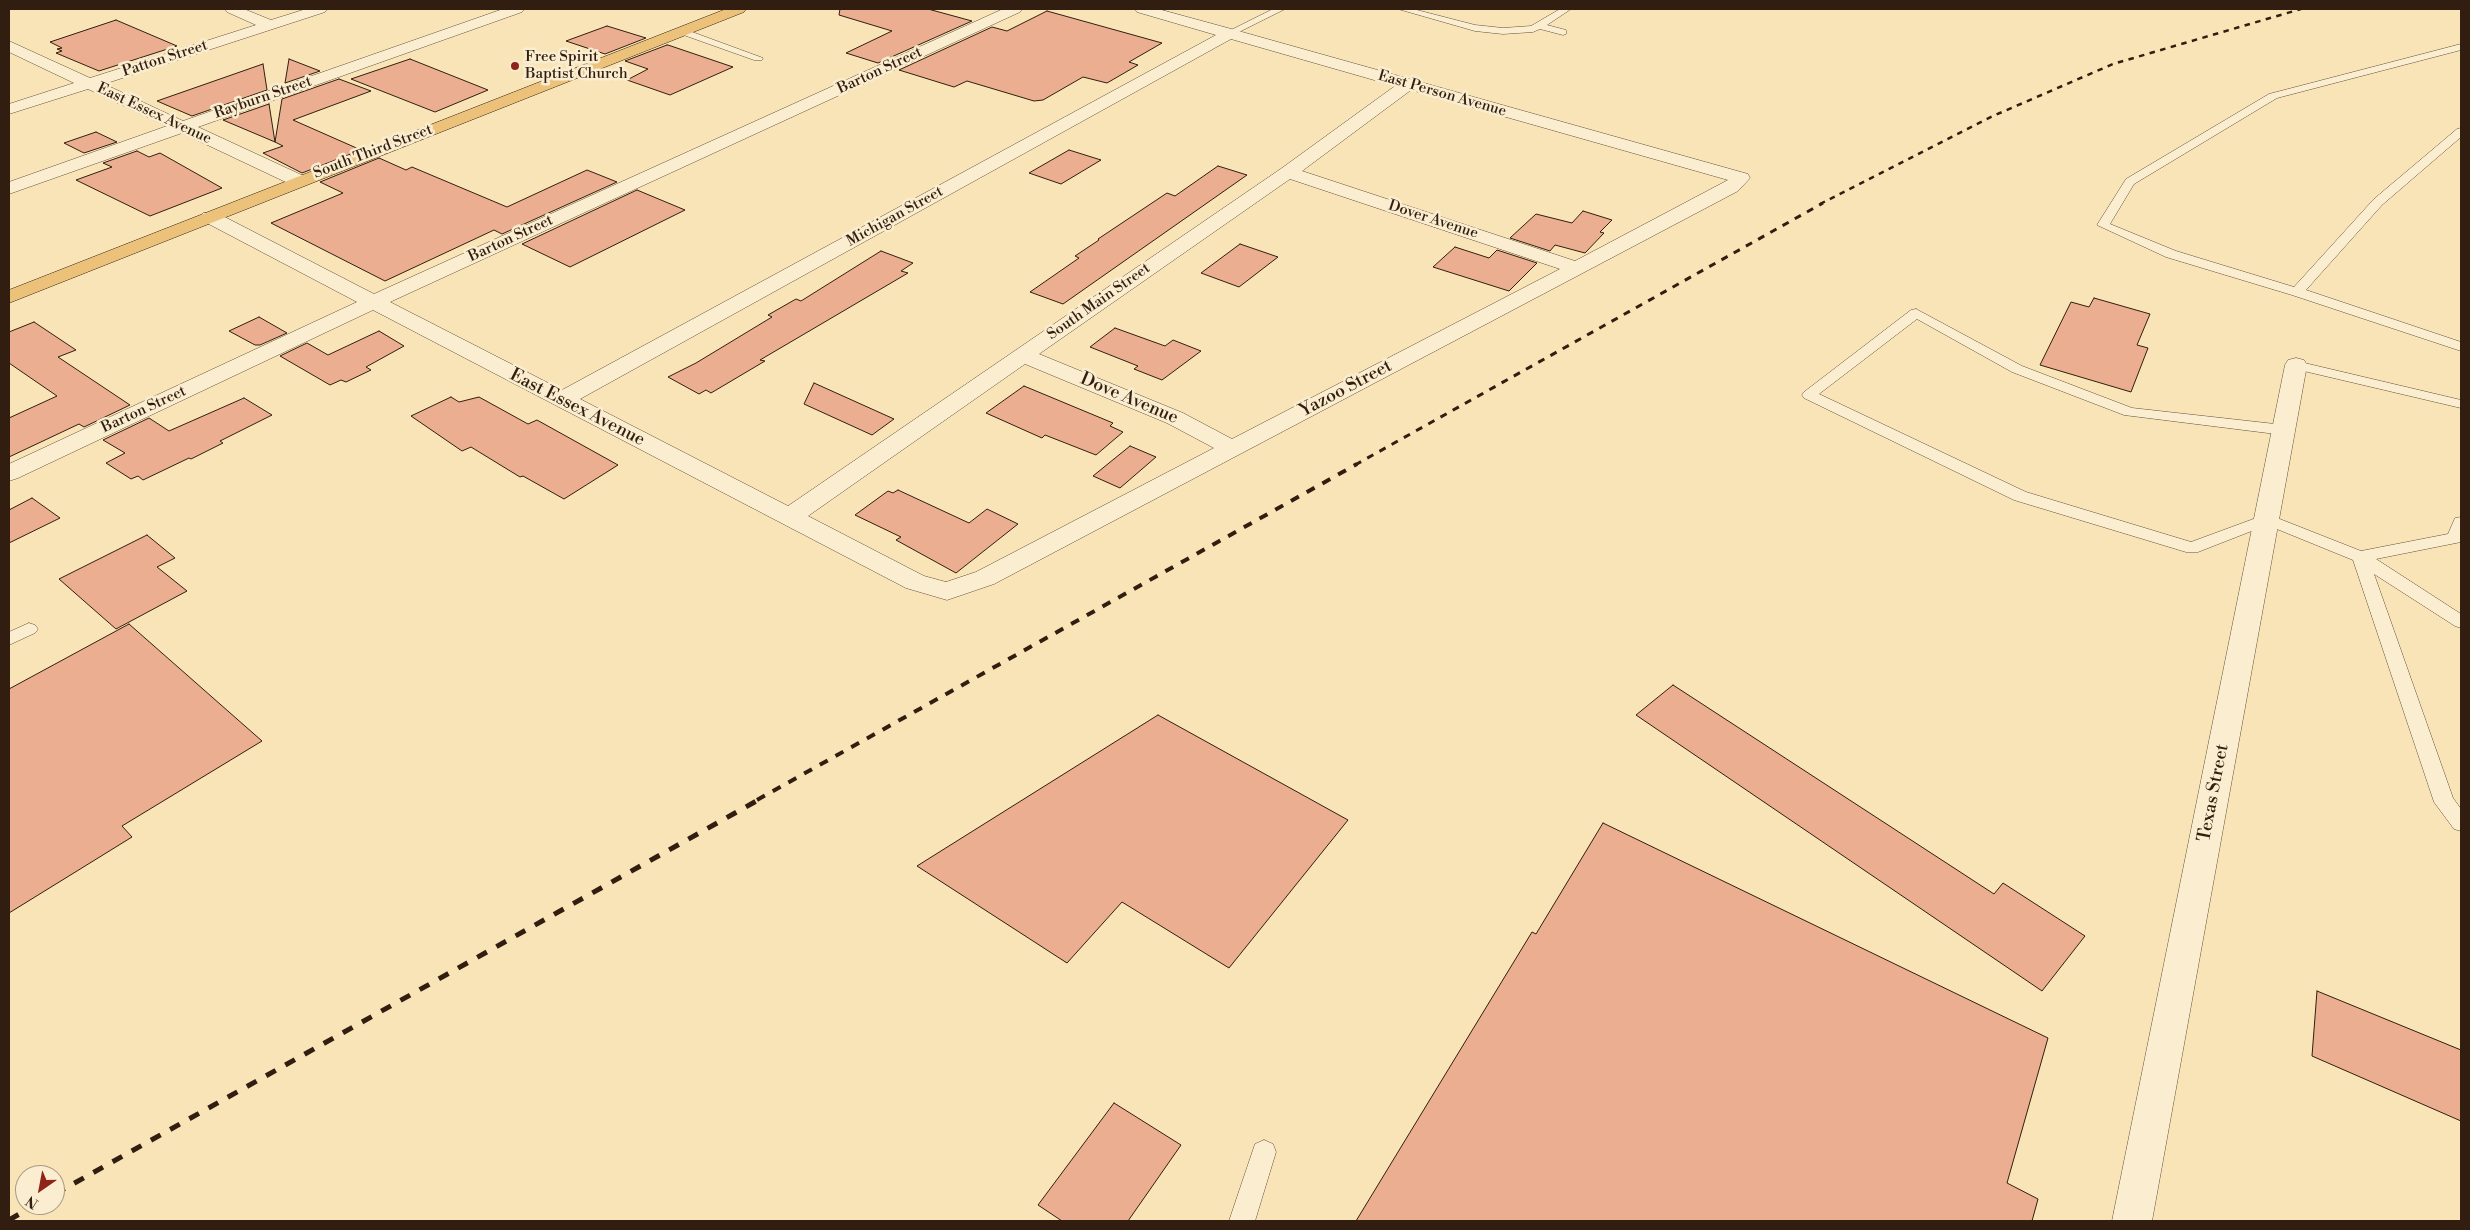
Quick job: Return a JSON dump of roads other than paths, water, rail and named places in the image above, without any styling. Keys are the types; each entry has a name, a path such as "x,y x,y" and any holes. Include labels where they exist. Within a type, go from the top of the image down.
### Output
{"main road":[{"name":"South Third Street","path":"9,297 739,9"}],"street":[{"path":"232,9 270,25"},
{"name":"Patton Street","path":"9,109 320,9"},
{"name":"Rayburn Street","path":"9,188 517,9"},
{"name":"Barton Street","path":"9,473 375,302 1016,9"},
{"name":"East Person Avenue","path":"1142,9 1318,57 1407,86 1741,178"},
{"name":"Michigan Street","path":"560,400 1230,33"},
{"name":"East Essex Avenue","path":"9,46 299,181"},
{"name":"South Main Street","path":"790,516 1288,172 1407,86"},
{"name":"Dover Avenue","path":"1288,172 1577,268"},
{"name":"Yazoo Street","path":"947,591 985,578 1731,187 1741,178"},
{"name":"East Essex Avenue","path":"210,217 560,400 790,516 915,582 947,591"},
{"name":"Dove Avenue","path":"1022,355 1175,418 1233,449"},
{"name":"Texas Street","path":"2132,1221 2296,365"}],"lane":[{"path":"1230,33 1280,9"},
{"path":"1402,9 1475,28 1503,31 1533,29 1566,9"},
{"path":"1540,26 1563,32"},
{"path":"681,32 758,58"},
{"path":"2461,47 2272,96 2130,182 2103,225 2171,254 2297,292 2461,346"},
{"path":"2297,292 2378,202 2461,131"},
{"path":"2284,430 2130,412 2017,369 1916,314 1809,395 2020,496 2192,548 2266,519 2360,557 2461,622"},
{"path":"2296,365 2461,404"},
{"path":"2360,557 2455,538 2461,522"},
{"path":"2360,557 2444,802 2461,823"},
{"path":"9,639 29,629"},
{"path":"1242,1221 1264,1152"}],"railway":[{"path":"1820,204 1993,116 2113,64 2301,9"},
{"path":"1355,465 1823,203"},
{"path":"757,800 1357,464"},
{"path":"65,1188 760,799"},
{"path":"9,1220 18,1215"}],"place":[{"name":"Free Spirit Baptist Church","path":"515,66"}]}
